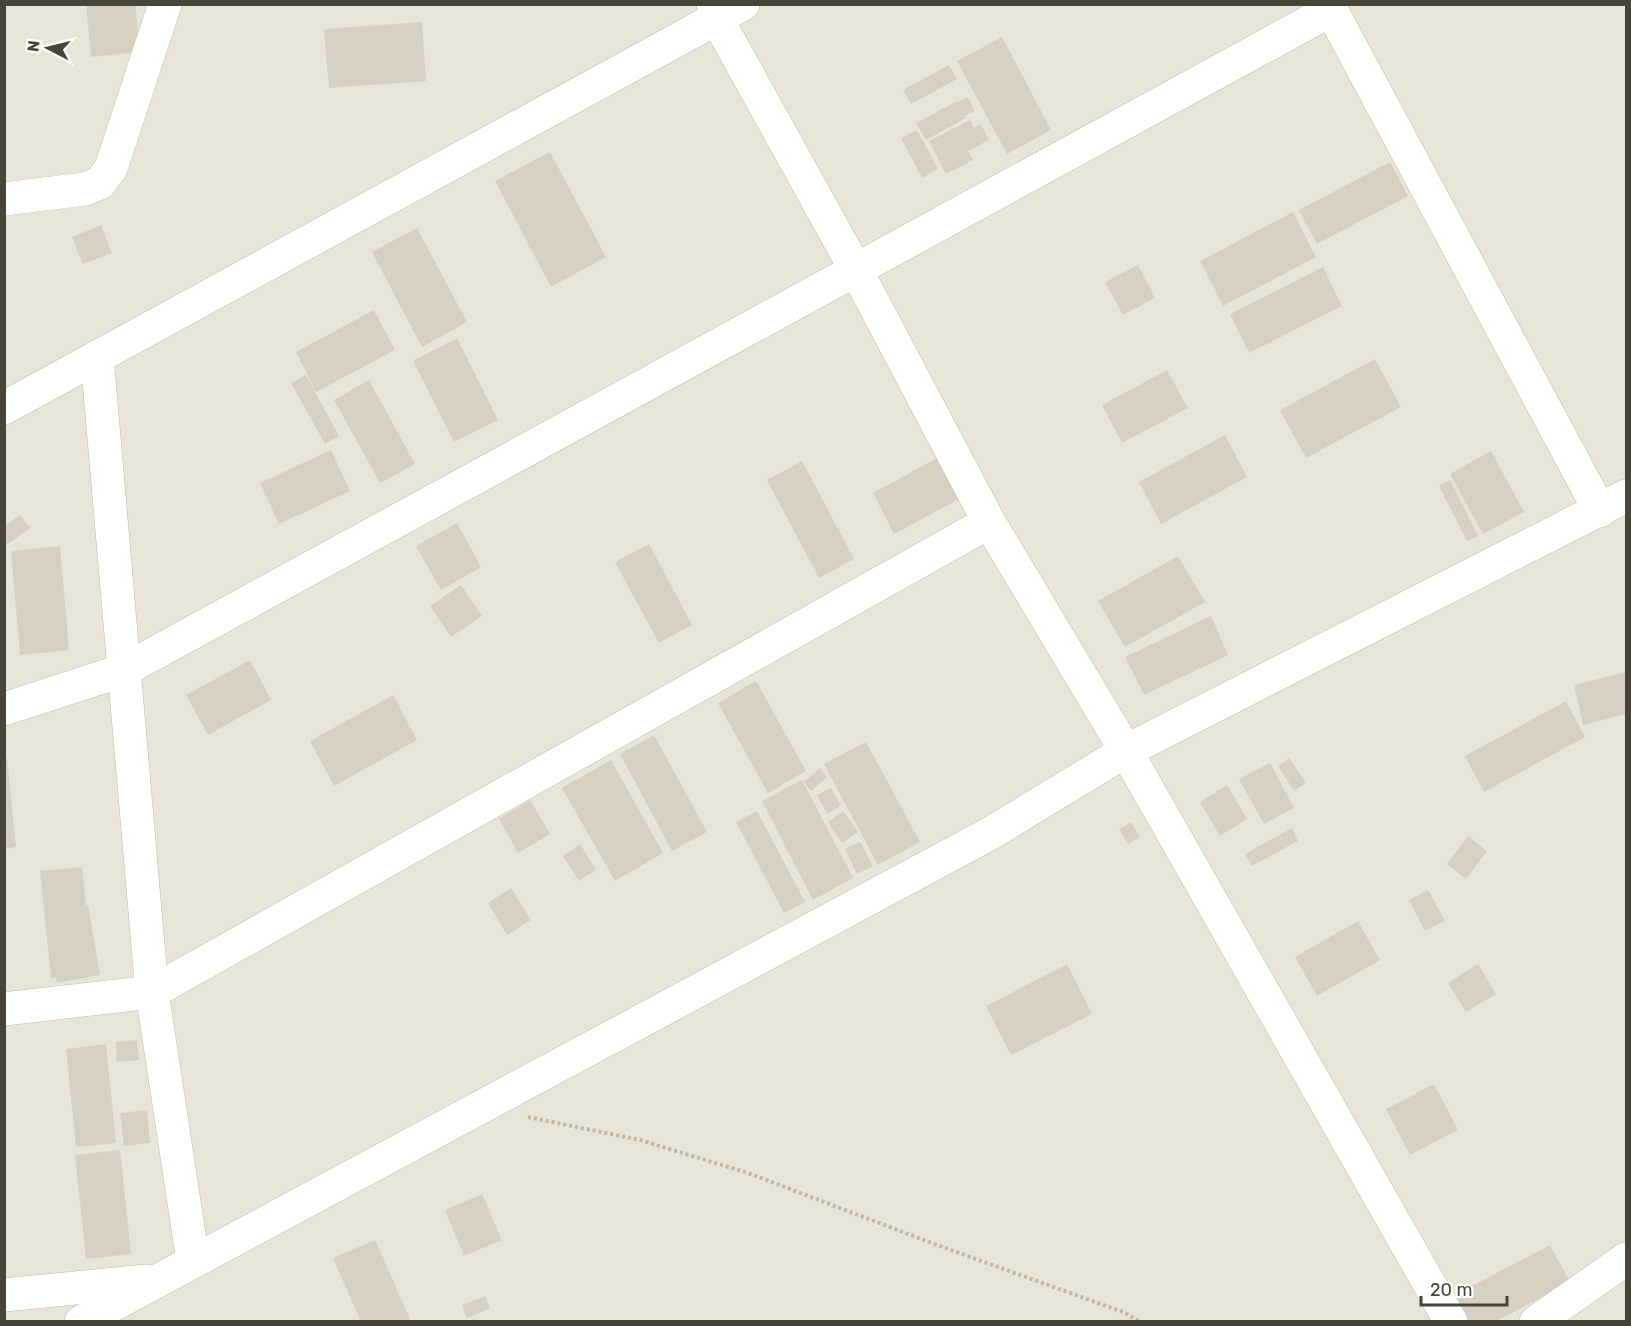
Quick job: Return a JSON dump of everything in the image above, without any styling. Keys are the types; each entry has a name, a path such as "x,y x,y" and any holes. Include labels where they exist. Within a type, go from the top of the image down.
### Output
{"street":[{"path":"4,199 85,189 100,183 111,168 165,4"},
{"path":"4,709 124,670 856,270 1330,7 1613,504 1126,751 991,833 81,1322"},
{"path":"4,408 724,9 856,270 989,522 1126,751 1451,1322"},
{"path":"97,357 152,992 193,1261"},
{"path":"4,1009 152,992 989,522"},
{"path":"1536,1322 1626,1259"},
{"path":"4,1294 161,1279"}],"path":[{"path":"526,1117 640,1140 748,1173 1123,1312 1141,1322"}],"shaded area":[{"path":"5,5 1626,5 1626,1321 5,1321"}],"building":[{"path":"86,4 135,4 140,52 91,57"},
{"path":"422,22 426,81 329,88 324,29"},
{"path":"1002,37 1051,130 1007,154 957,61"},
{"path":"949,65 957,79 911,104 903,90"},
{"path":"968,97 975,111 926,140 916,123"},
{"path":"970,120 974,128 981,124 989,140 968,151 973,160 946,174 929,141"},
{"path":"917,130 938,169 922,178 901,138"},
{"path":"550,152 606,257 551,287 495,181"},
{"path":"1390,162 1408,196 1317,244 1299,210"},
{"path":"1293,212 1316,257 1223,306 1200,261"},
{"path":"101,225 112,253 83,264 72,237"},
{"path":"417,228 467,322 422,347 372,252"},
{"path":"1138,265 1155,298 1123,315 1105,282"},
{"path":"1323,267 1342,306 1249,353 1230,314"},
{"path":"374,310 395,350 316,392 296,352"},
{"path":"457,338 498,420 454,442 413,361"},
{"path":"1375,359 1401,407 1306,458 1280,410"},
{"path":"1167,370 1188,408 1122,443 1102,405"},
{"path":"306,375 339,436 325,444 291,383"},
{"path":"369,380 415,464 380,483 334,400"},
{"path":"1225,435 1247,477 1161,524 1139,482"},
{"path":"331,450 350,491 279,524 260,483"},
{"path":"1491,451 1524,512 1483,534 1450,474"},
{"path":"937,458 959,499 894,534 873,493"},
{"path":"802,461 854,559 819,578 767,480"},
{"path":"1450,480 1478,536 1467,541 1439,486"},
{"path":"20,515 30,528 7,545 4,542 4,526"},
{"path":"457,523 481,567 441,590 416,546"},
{"path":"649,544 692,625 659,643 615,562"},
{"path":"60,546 69,650 20,655 11,551"},
{"path":"1178,556 1205,602 1125,647 1098,601"},
{"path":"461,585 482,616 451,637 430,606"},
{"path":"1211,616 1228,655 1144,695 1125,657"},
{"path":"250,660 271,700 208,735 186,695"},
{"path":"1626,672 1626,714 1583,725 1574,685"},
{"path":"756,681 806,771 768,793 718,703"},
{"path":"393,695 417,740 334,786 310,741"},
{"path":"1566,701 1585,737 1484,792 1465,756"},
{"path":"654,735 707,832 672,851 620,754"},
{"path":"866,742 920,842 878,865 824,764"},
{"path":"7,758 16,847 4,849 4,759"},
{"path":"1289,758 1306,783 1294,791 1278,766"},
{"path":"611,760 663,853 615,881 562,788"},
{"path":"1270,763 1294,808 1264,824 1239,779"},
{"path":"820,768 827,777 811,791 804,782"},
{"path":"802,780 853,878 813,900 762,801"},
{"path":"1227,785 1247,819 1220,836 1200,802"},
{"path":"831,788 841,806 827,814 817,795"},
{"path":"530,800 550,834 518,853 499,819"},
{"path":"757,811 805,902 784,913 736,822"},
{"path":"843,811 858,832 842,843 828,822"},
{"path":"1131,822 1140,837 1128,844 1119,829"},
{"path":"1292,828 1298,841 1252,866 1245,854"},
{"path":"1468,836 1487,851 1466,879 1447,864"},
{"path":"860,842 873,866 857,874 845,849"},
{"path":"580,844 596,870 579,881 563,856"},
{"path":"82,867 86,905 88,905 100,975 57,983 56,978 51,978 40,871"},
{"path":"511,888 531,920 507,935 488,903"},
{"path":"1428,890 1445,921 1425,931 1409,900"},
{"path":"1358,921 1380,960 1317,996 1295,957"},
{"path":"1067,964 1092,1014 1011,1055 986,1006"},
{"path":"1478,964 1496,994 1466,1012 1448,983"},
{"path":"137,1040 139,1060 117,1062 116,1042"},
{"path":"106,1044 116,1143 76,1147 66,1049"},
{"path":"1434,1084 1458,1130 1410,1155 1386,1109"},
{"path":"147,1110 150,1143 124,1146 120,1113"},
{"path":"120,1150 131,1254 86,1259 75,1155"},
{"path":"482,1194 502,1240 464,1256 445,1210"},
{"path":"375,1240 410,1322 361,1322 333,1258"},
{"path":"1550,1245 1570,1282 1495,1322 1467,1322 1453,1296"},
{"path":"485,1296 490,1308 467,1318 462,1305"}]}
